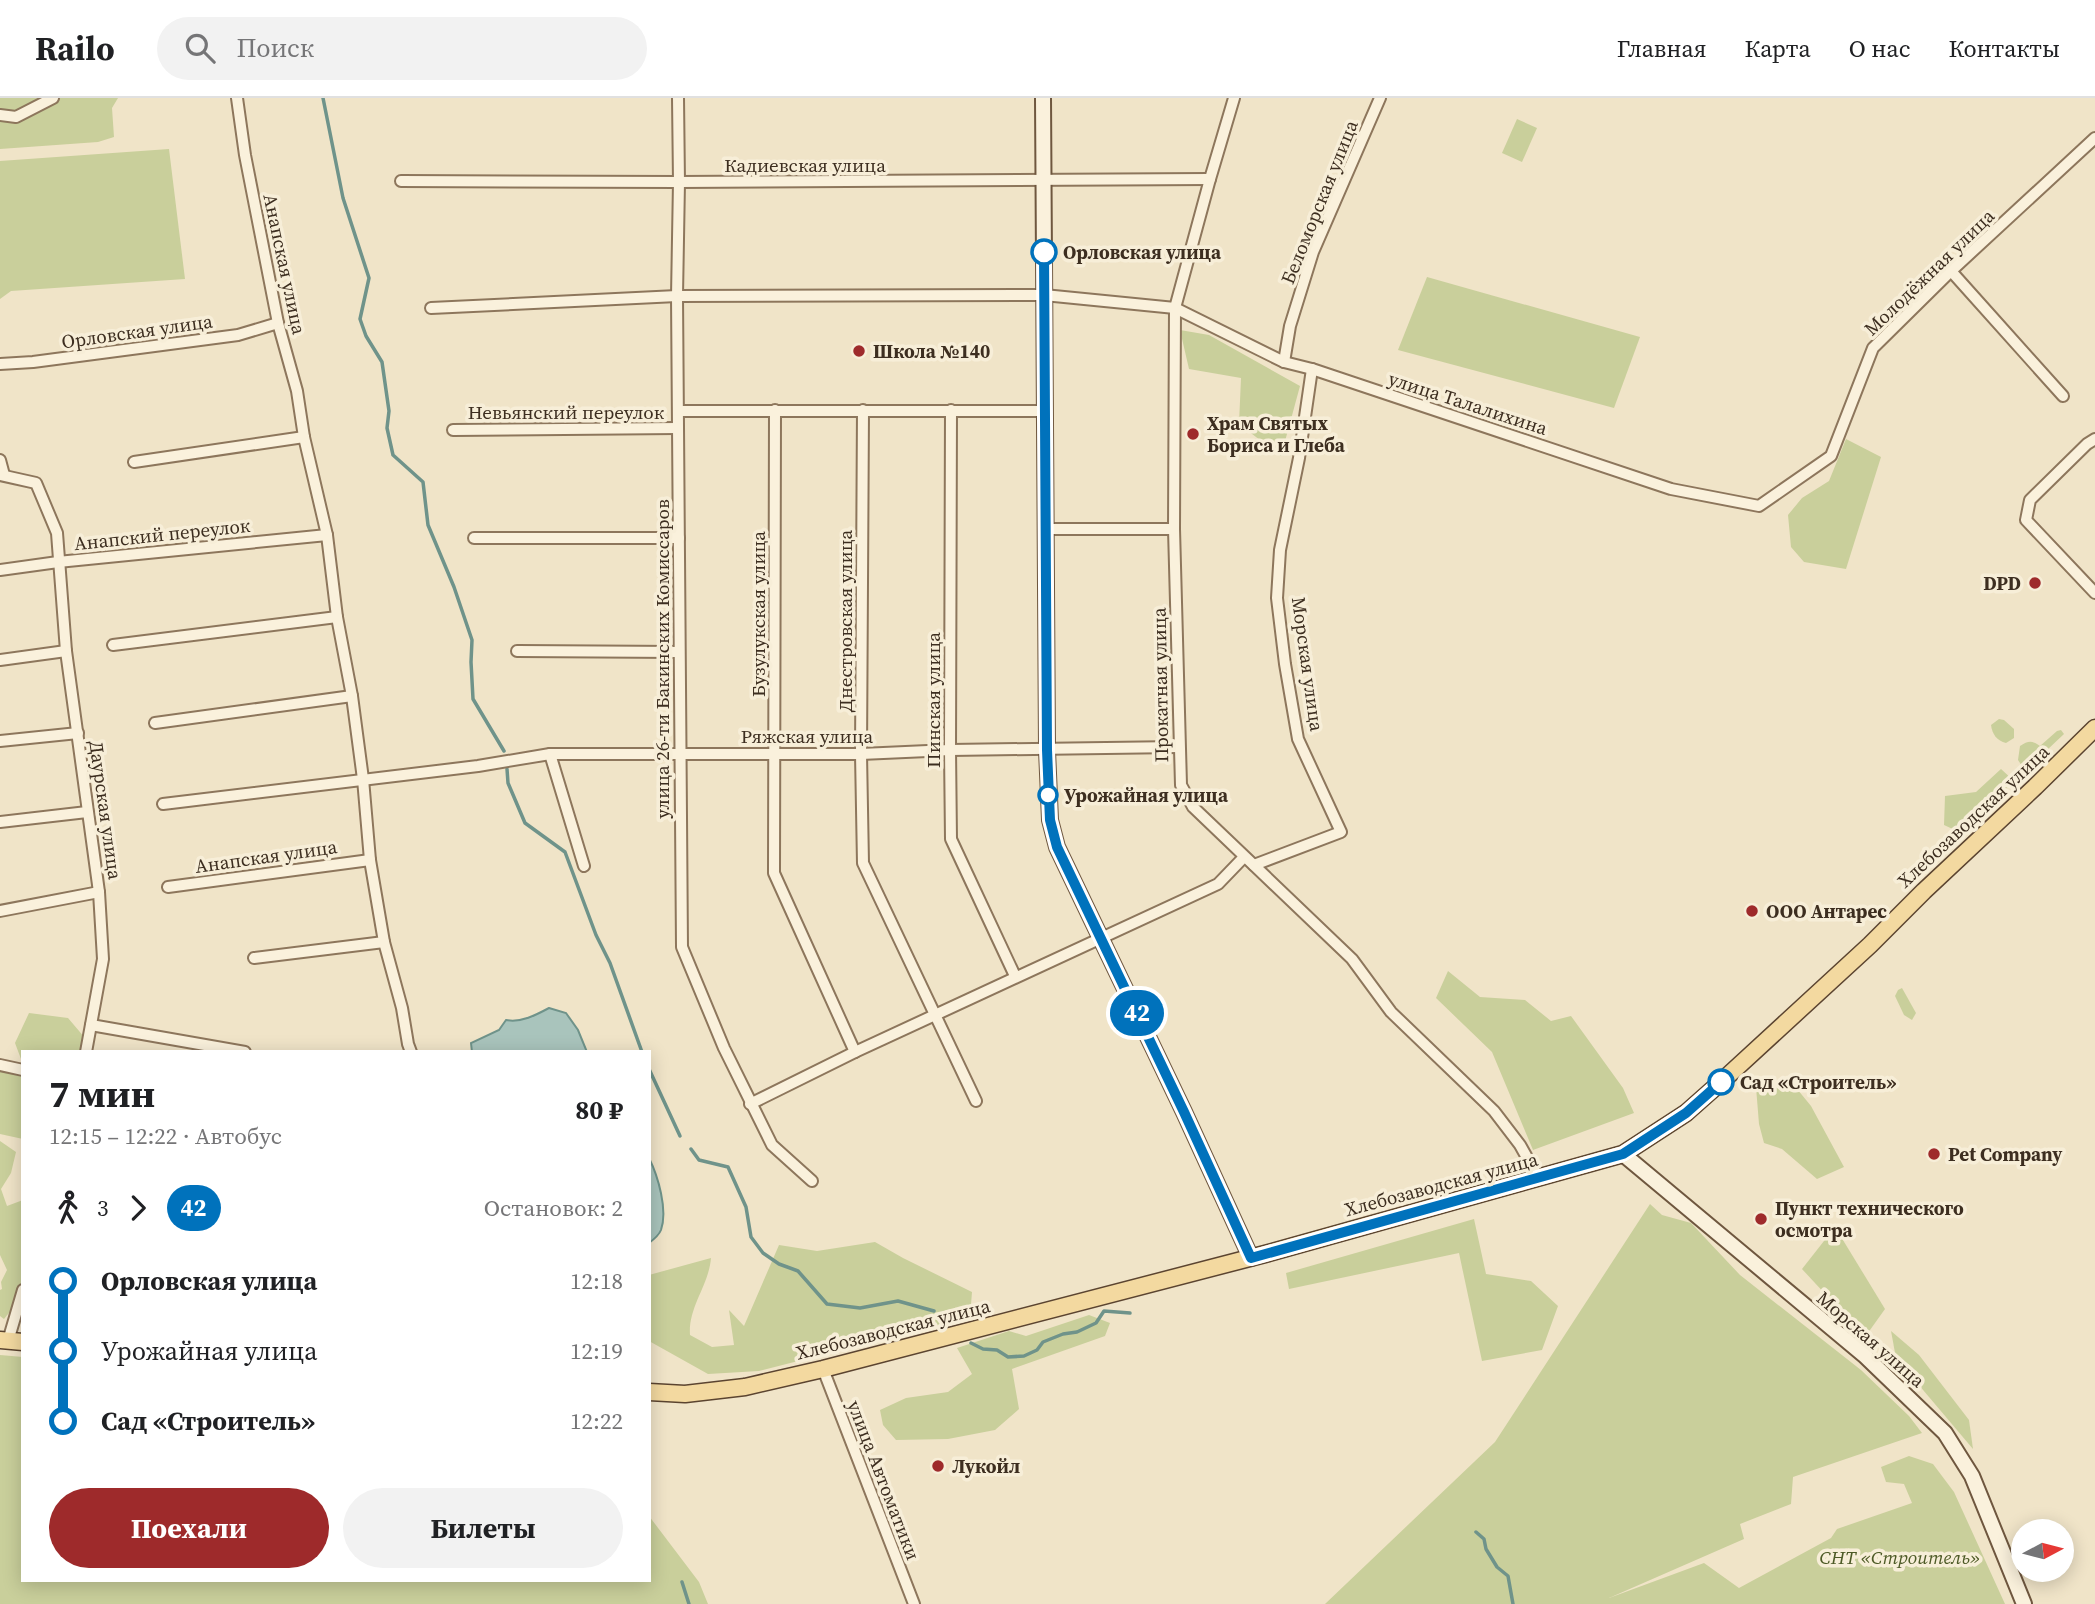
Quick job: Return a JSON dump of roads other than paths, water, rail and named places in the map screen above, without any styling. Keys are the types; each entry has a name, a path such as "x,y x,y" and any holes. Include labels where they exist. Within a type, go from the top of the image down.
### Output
{"main road":[{"path":"1043,98 1047,750 1050,820 1057,847 1251,1258"},
{"name":"Хлебозаводская улица","path":"651,1392 685,1394 746,1387 823,1369 1251,1258 1623,1154 1686,1113 1721,1082 1870,945 2095,728"},
{"name":"Морская улица","path":"1623,1154 1864,1354 1945,1433 1972,1476 2024,1604"}],"street":[{"path":"0,115 16,117 53,98"},
{"name":"Анапская улица","path":"237,98 245,155 278,323 296,391 327,535 363,779 370,860 384,942 402,1007 410,1050"},
{"name":"улица 26-ти Бакинских Комиссаров","path":"678,98 682,947 724,1048 772,1145 812,1181"},
{"name":"Прокатная улица","path":"1234,98 1175,308 1174,529 1181,785 1193,807 1352,959 1391,1012 1494,1111 1520,1145 1539,1179"},
{"name":"Беломорская улица","path":"1283,362 1290,326 1313,252 1380,98"},
{"name":"Молодёжная улица","path":"1759,506 1831,456 1873,348 1951,271 2095,138"},
{"name":"Кадиевская улица","path":"401,181 1210,179"},
{"path":"1951,271 2063,396"},
{"path":"431,308 677,296 1044,295 1175,308"},
{"name":"улица Талалихина","path":"1175,308 1283,362 1312,369 1671,489 1759,506"},
{"name":"Орловская улица","path":"0,364 238,335 278,323"},
{"name":"Морская улица","path":"1254,865 1341,832 1298,739 1285,664 1278,598 1280,550 1299,458 1312,369"},
{"name":"Бузулукская улица","path":"775,410 774,873 855,1052"},
{"name":"Днестровская улица","path":"863,410 863,863 976,1101"},
{"name":"Пинская улица","path":"951,410 951,839 1015,976"},
{"path":"678,411 1044,411"},
{"name":"Невьянский переулок","path":"453,430 678,429"},
{"path":"134,462 304,437"},
{"path":"2095,439 2031,500 2026,520 2095,593"},
{"path":"0,460 2,475"},
{"name":"Даурская улица","path":"2,475 36,483 57,533 66,651 99,892 103,959 86,1050"},
{"path":"1046,529 1174,529"},
{"name":"Анапский переулок","path":"0,570 327,535"},
{"path":"474,538 679,538"},
{"path":"113,645 337,617"},
{"path":"0,660 66,651"},
{"path":"517,651 679,652"},
{"path":"155,723 352,696"},
{"name":"Даурская улица","path":"0,741 78,733"},
{"name":"Ряжская улица","path":"363,779 478,766 551,754 861,754 1178,747"},
{"path":"551,754 583,866"},
{"path":"163,804 363,779"},
{"path":"0,822 88,812"},
{"path":"750,1104 1015,976 1218,884 1244,857"},
{"name":"Анапская улица","path":"168,887 370,860"},
{"name":"Даурская улица","path":"0,911 99,892"},
{"path":"254,958 384,942"},
{"path":"91,1025 234,1050"},
{"path":"0,1065 21,1070"},
{"path":"10,1341 21,1298"},
{"name":"улица Автоматики","path":"823,1369 914,1604"}],"water":[{"path":"549,1008 566,1013 578,1030 586,1050 472,1050 471,1043 499,1030 506,1020 534,1016"},
{"path":"651,1163 663,1203 663,1222 657,1236 651,1241"}],"waterway":[{"path":"323,98 343,198 369,278 360,319 366,336 382,362 389,411 387,428 393,455 423,482 428,525 454,587 472,640 473,699 504,751"},
{"path":"507,769 508,783 525,823 565,852 641,1050"},
{"path":"651,1073 680,1136"},
{"path":"691,1149 699,1160 728,1167 746,1207 751,1237 763,1253 779,1264 798,1271 827,1304 860,1308 898,1301 934,1311"},
{"path":"971,1343 983,1349 997,1350 1008,1357 1024,1356 1037,1350 1043,1342 1096,1323 1104,1311 1130,1313"},
{"path":"1476,1532 1484,1539 1486,1549 1497,1567 1508,1576 1513,1604"},
{"path":"682,1582 689,1604"}],"place":[{"name":"Орловская улица","path":"1044,252"},
{"name":"Школа №140","path":"859,351"},
{"name":"Храм Святых Бориса и Глеба","path":"1193,434"},
{"name":"DPD","path":"2035,583"},
{"name":"Урожайная улица","path":"1048,795"},
{"name":"ООО Антарес","path":"1752,911"},
{"name":"Сад «Строитель»","path":"1721,1082"},
{"name":"Pet Company","path":"1934,1154"},
{"name":"Пункт технического осмотра","path":"1761,1219"},
{"name":"Лукойл","path":"938,1466"}],"park label":[{"name":"СНТ «Строитель»","path":"1900,1557"}]}
